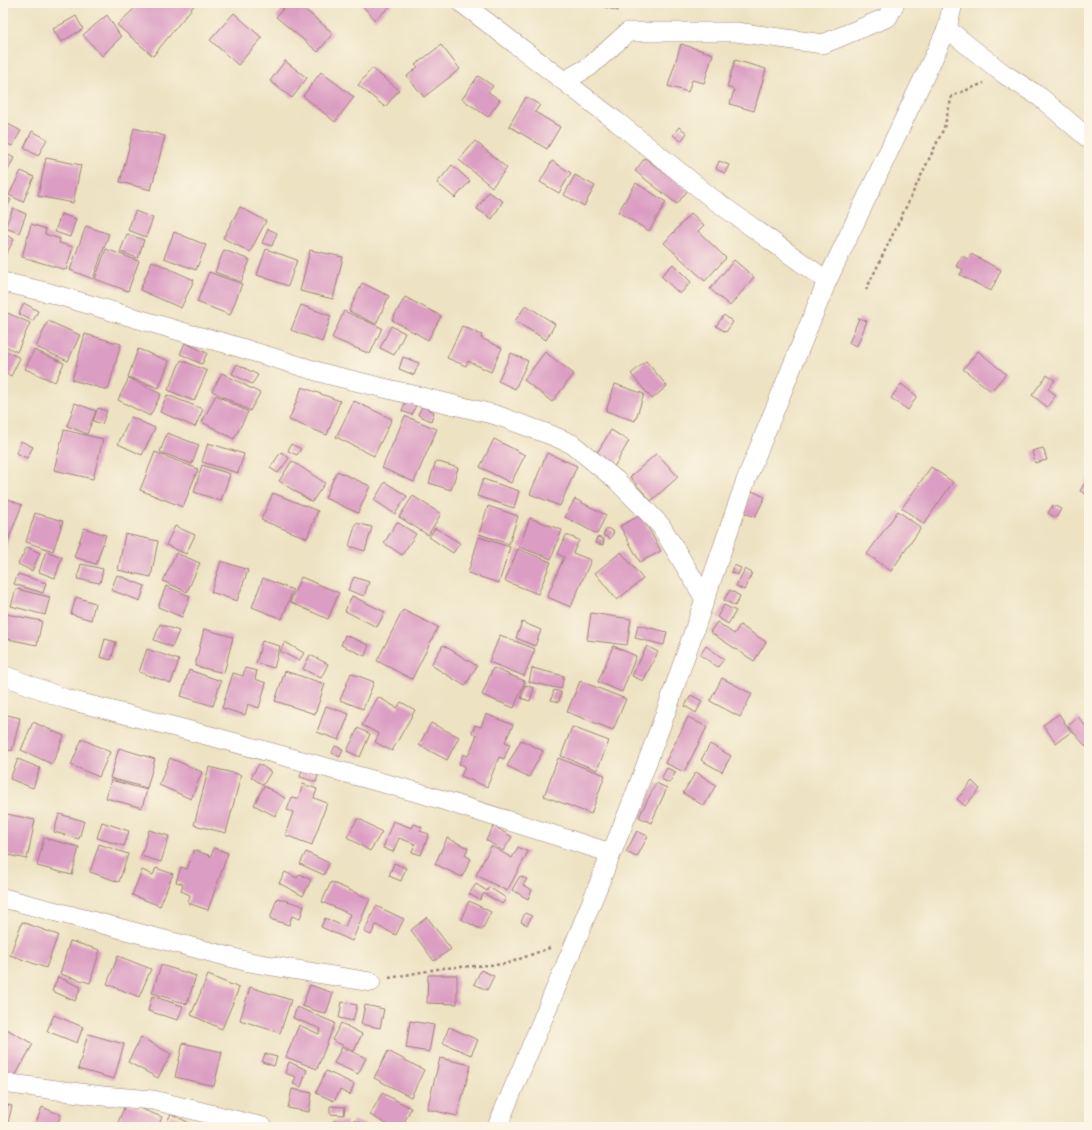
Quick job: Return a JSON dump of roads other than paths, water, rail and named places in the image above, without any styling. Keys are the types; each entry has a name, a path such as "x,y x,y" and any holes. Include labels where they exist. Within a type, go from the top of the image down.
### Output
{"street":[{"path":"462,3 616,121 713,199 826,281"},
{"path":"564,81 589,67 628,32 736,32 823,44 888,17 895,3"},
{"path":"497,1127 509,1102 633,800 667,709 746,480 826,281 947,29 953,3"},
{"path":"947,29 1004,74 1040,97 1089,139"},
{"path":"3,282 50,293 225,343 326,374 496,415 572,444 616,480 661,526 705,599"},
{"path":"3,675 66,699 214,737 420,793 611,852"},
{"path":"3,898 249,962 371,982"},
{"path":"3,1083 103,1096 153,1100 263,1127"}]}
